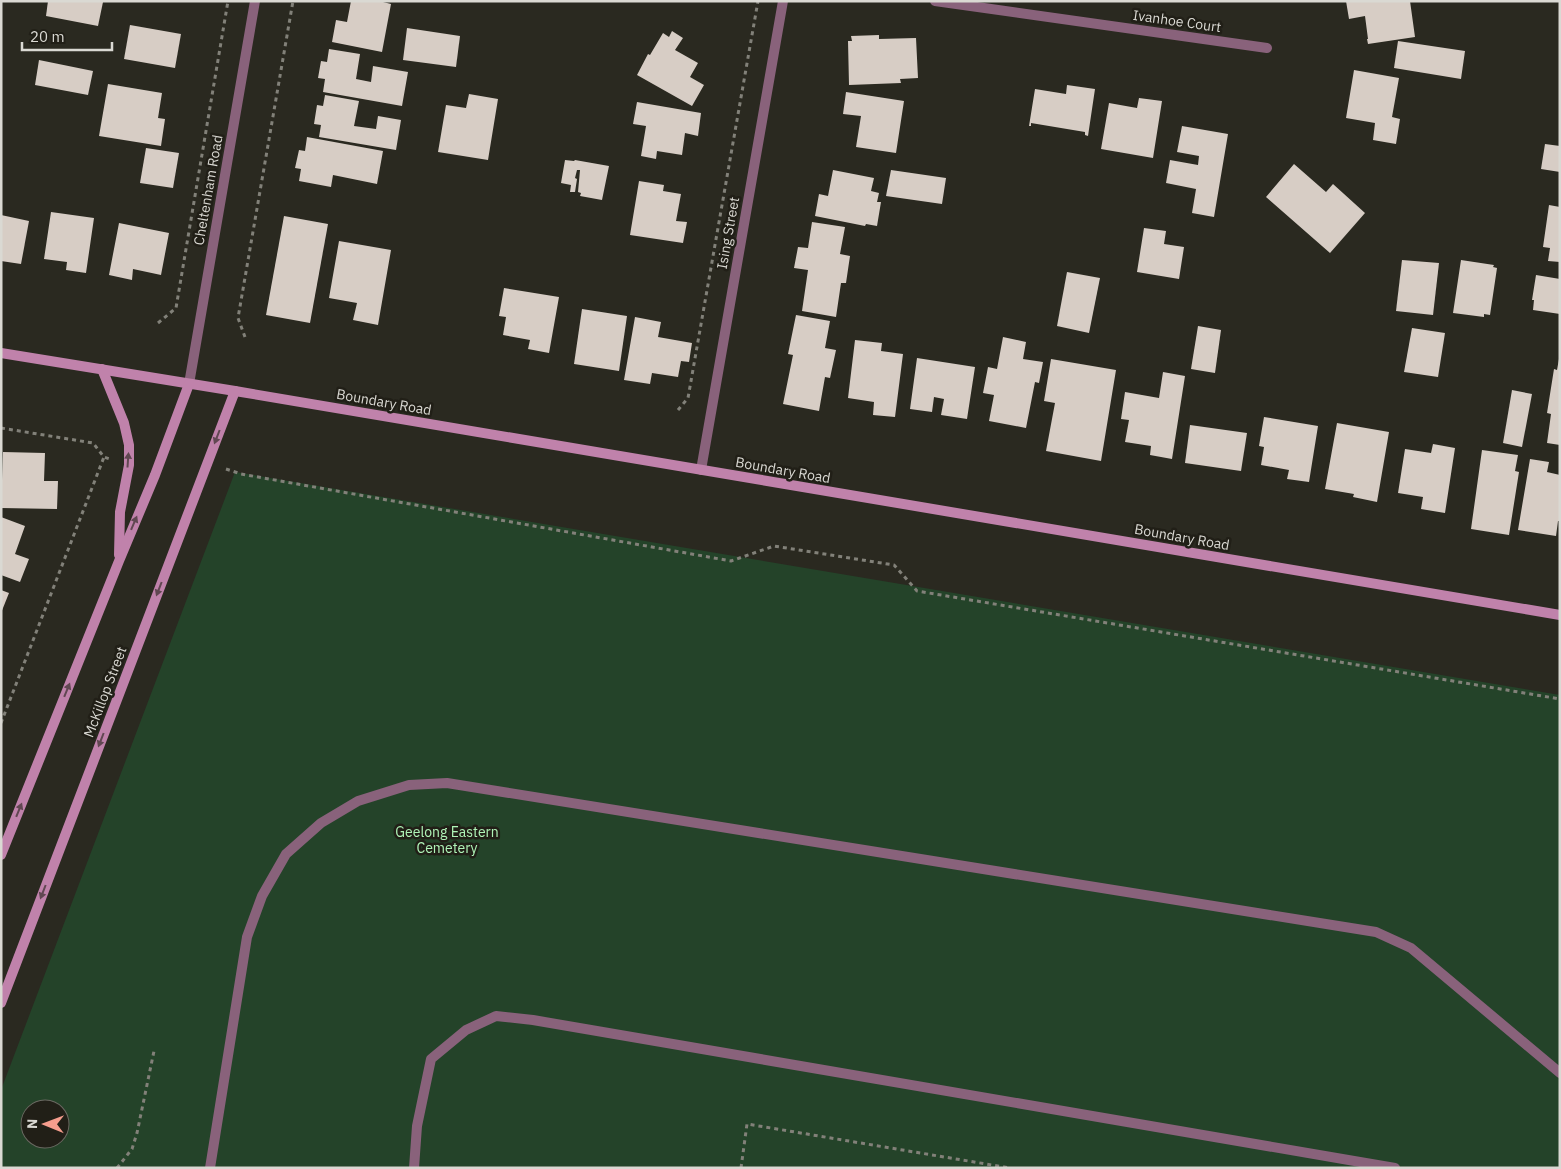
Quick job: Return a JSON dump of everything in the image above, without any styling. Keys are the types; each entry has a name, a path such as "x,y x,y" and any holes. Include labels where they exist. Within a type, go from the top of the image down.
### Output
{"main road":[{"name":"Boundary Road","path":"1,353 1560,615"},
{"path":"102,369 124,423 129,444 128,465 120,512 119,560"},
{"path":"1,855 155,474 189,384"},
{"name":"McKillop Street","path":"1,1003 234,391"}],"street":[{"name":"Cheltenham Road","path":"189,384 255,1"},
{"name":"Ising Street","path":"701,470 783,1"},
{"name":"Ivanhoe Court","path":"935,1 1267,48"},
{"path":"210,1168 247,937 262,896 286,854 321,823 358,801 409,785 447,783 1376,932 1411,948 1560,1073"},
{"path":"414,1168 417,1126 431,1059 466,1030 496,1016 533,1020 1395,1168"}],"path":[{"path":"158,323 176,308 228,1"},
{"path":"245,338 238,318 293,1"},
{"path":"678,410 688,398 758,1"},
{"path":"1,428 92,443 104,457 118,462"},
{"path":"1,723 104,457"},
{"path":"226,470 731,561 774,546 894,565 917,591 1560,700"},
{"path":"117,1168 132,1149 154,1051"},
{"path":"741,1168 747,1124 1010,1168"}],"green space":[{"name":"Geelong Eastern Cemetery","path":"235,472 1560,695 1560,1168 1,1168 1,1090"}],"building":[{"path":"48,1 103,2 98,26 46,16"},
{"path":"351,1 379,1 391,4 382,52 332,42 336,20 347,22"},
{"path":"1346,1 1410,1 1415,37 1368,44 1365,16 1349,19"},
{"path":"130,25 181,34 175,68 124,59"},
{"path":"407,28 460,36 456,67 403,60"},
{"path":"672,31 683,38 675,50 698,63 690,77 704,85 692,106 637,75 648,54 650,55 663,33 669,37"},
{"path":"879,35 879,39 916,38 918,78 900,79 901,83 849,85 848,41 852,41 851,36"},
{"path":"1398,41 1465,51 1461,79 1394,68"},
{"path":"329,49 360,54 356,79 371,82 373,66 408,72 402,106 323,92 325,79 318,78 321,61 327,62"},
{"path":"39,60 93,71 88,95 35,85"},
{"path":"1354,70 1399,78 1392,117 1400,119 1396,144 1373,140 1375,123 1346,118"},
{"path":"108,84 162,93 158,118 165,119 161,146 99,136"},
{"path":"1067,85 1095,89 1088,136 1085,135 1085,132 1031,123 1031,126 1029,126 1035,89 1066,94"},
{"path":"846,92 904,101 896,153 856,147 861,116 843,114"},
{"path":"469,94 498,99 488,160 438,152 446,105 466,108"},
{"path":"325,95 359,101 354,126 376,129 378,116 401,120 396,150 319,137 321,125 314,124 317,105 323,106"},
{"path":"1139,98 1162,101 1153,158 1101,149 1109,103 1137,108"},
{"path":"637,102 701,113 698,136 685,133 682,155 657,151 656,159 641,156 646,126 633,124"},
{"path":"1182,126 1228,134 1214,217 1192,213 1196,189 1166,183 1170,160 1198,165 1199,156 1177,152"},
{"path":"307,137 383,151 377,184 333,175 331,187 299,181 301,169 295,168 299,150 305,151"},
{"path":"1545,144 1560,146 1560,172 1541,169"},
{"path":"146,148 179,153 173,188 140,183"},
{"path":"565,160 609,166 602,200 580,196 581,193 578,192 580,170 577,170 575,178 577,179 575,192 570,192 571,185 561,183"},
{"path":"1294,164 1326,192 1333,184 1365,213 1330,253 1266,197"},
{"path":"833,170 874,178 871,191 879,193 877,202 881,202 877,226 866,224 865,226 815,216 819,194 828,196"},
{"path":"891,170 946,178 942,204 886,196"},
{"path":"639,181 664,185 663,191 681,194 676,221 687,222 683,243 630,235"},
{"path":"1549,205 1560,207 1560,262 1548,261 1550,248 1543,247"},
{"path":"51,212 94,218 86,273 66,270 67,262 44,259"},
{"path":"1,215 29,221 21,264 1,261"},
{"path":"284,216 328,224 310,323 266,315"},
{"path":"812,222 845,227 840,254 850,256 846,283 841,283 836,317 802,311 808,270 794,268 798,247 808,248"},
{"path":"119,223 169,233 161,275 133,269 132,280 109,275"},
{"path":"1144,228 1166,231 1164,244 1184,247 1179,279 1137,272"},
{"path":"339,241 391,250 378,325 353,320 357,303 329,298"},
{"path":"1402,260 1439,263 1433,315 1396,311"},
{"path":"1461,260 1494,265 1493,267 1497,268 1490,315 1484,314 1484,317 1453,313"},
{"path":"1067,272 1100,278 1089,333 1057,326"},
{"path":"1536,275 1560,279 1560,314 1533,310 1534,300 1532,300"},
{"path":"504,288 559,297 549,353 528,349 530,340 503,335 506,317 499,316"},
{"path":"582,309 627,316 619,371 574,364"},
{"path":"796,315 830,321 825,348 836,350 830,378 825,377 819,411 783,404 793,355 788,354"},
{"path":"635,317 661,322 658,337 692,343 689,362 681,361 678,377 652,373 650,384 624,380"},
{"path":"1198,326 1221,330 1215,373 1191,369"},
{"path":"1412,328 1445,333 1438,377 1404,372"},
{"path":"1003,337 1026,342 1023,359 1043,362 1039,383 1035,382 1026,428 989,421 994,395 983,393 988,367 997,369"},
{"path":"855,340 882,343 881,351 903,354 895,417 873,415 874,402 848,398"},
{"path":"917,358 975,367 967,419 941,415 944,399 934,397 932,412 910,409"},
{"path":"1051,359 1116,370 1101,461 1046,451 1055,403 1044,401"},
{"path":"1559,359 1560,445 1547,443 1551,414 1547,413 1554,369 1557,370"},
{"path":"1163,372 1185,376 1172,459 1150,455 1151,446 1125,442 1129,420 1121,419 1125,392 1159,398"},
{"path":"1512,390 1532,394 1522,447 1503,443"},
{"path":"1264,417 1318,426 1309,482 1287,479 1289,470 1261,465 1264,447 1259,446"},
{"path":"1337,423 1389,432 1377,502 1353,497 1354,494 1325,489"},
{"path":"1190,425 1247,433 1241,471 1185,463"},
{"path":"1433,444 1455,448 1445,513 1421,509 1423,497 1398,493 1405,449 1431,453"},
{"path":"1482,450 1518,455 1515,471 1519,472 1509,535 1471,529"},
{"path":"3,452 45,453 44,481 58,481 57,509 1,508"},
{"path":"1530,459 1549,462 1547,472 1560,475 1560,521 1558,521 1556,536 1518,530"},
{"path":"1,517 25,526 15,554 29,559 20,582 1,575"},
{"path":"1,590 9,593 1,613"}]}
